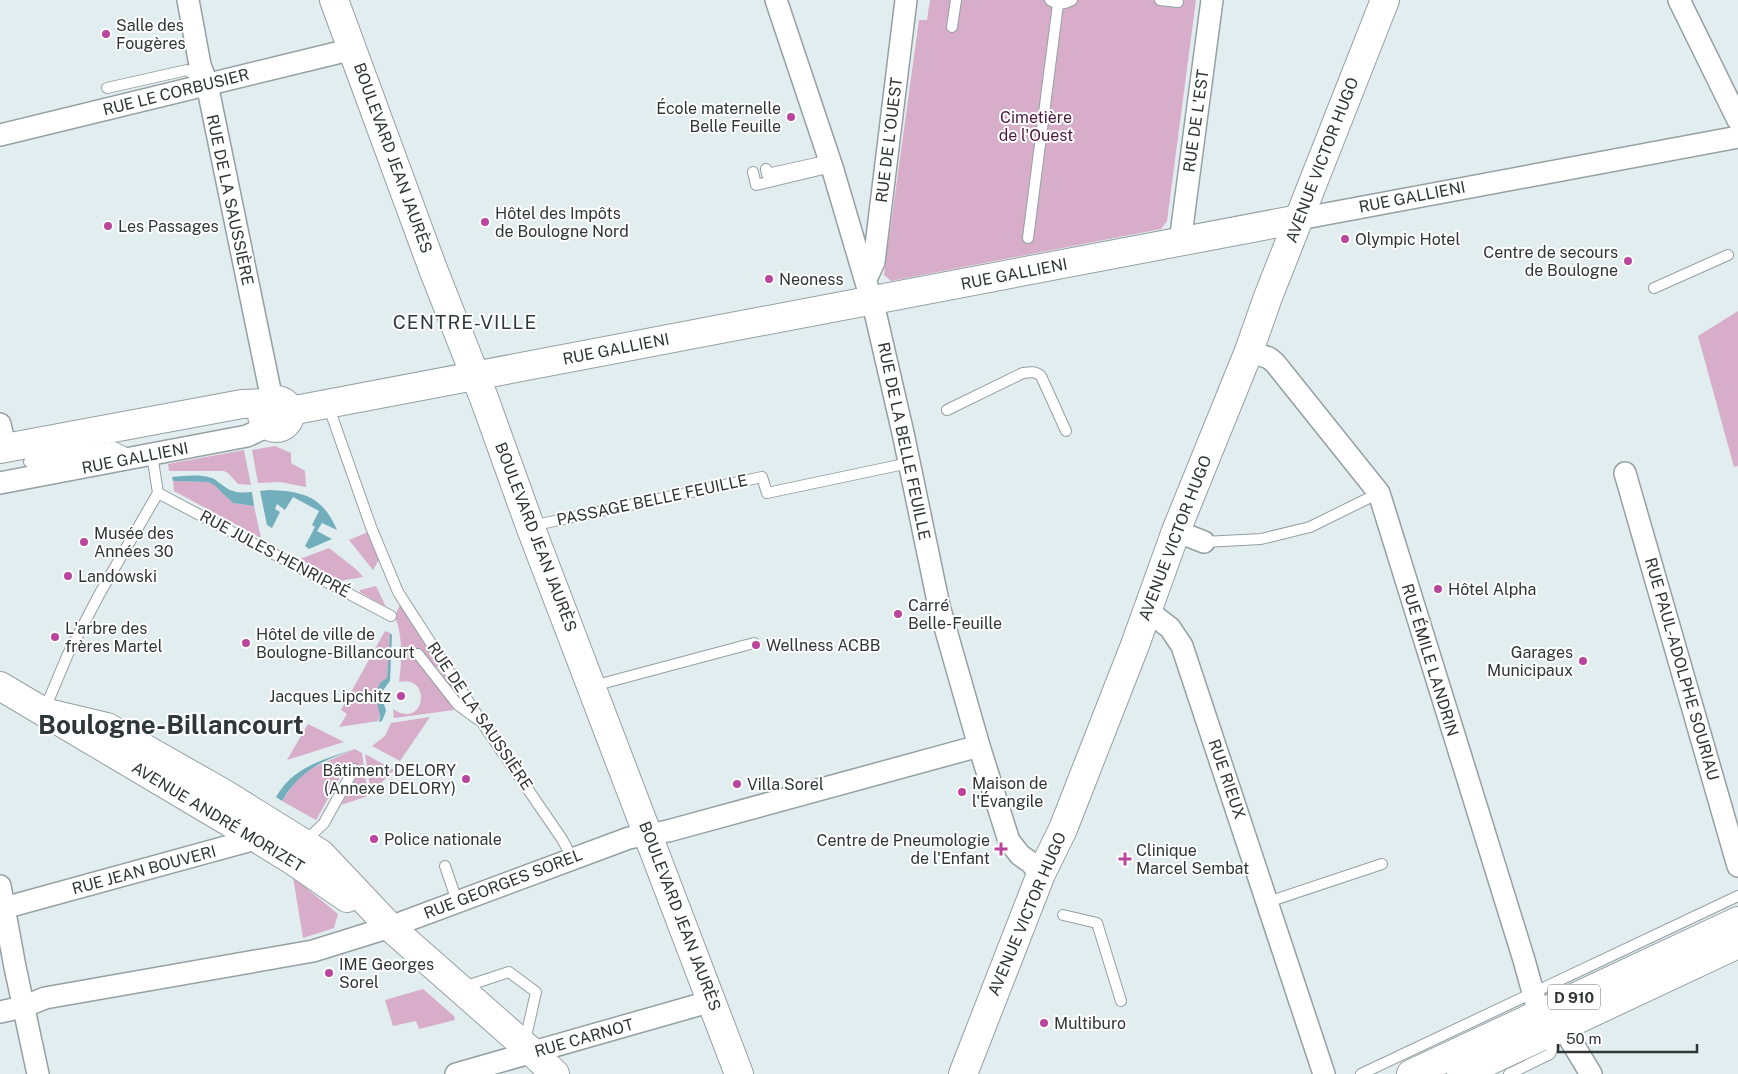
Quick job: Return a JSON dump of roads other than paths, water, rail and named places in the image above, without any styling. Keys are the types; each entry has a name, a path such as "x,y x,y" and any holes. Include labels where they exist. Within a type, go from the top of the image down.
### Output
{"street":[{"name":"RUE DE LA SAUSSIÈRE","path":"188,0 198,73 274,410"},
{"name":"BOULEVARD JEAN JAURÈS","path":"334,0 433,269 476,376 530,526 593,686 739,1074"},
{"name":"RUE DE LA BELLE FEUILLE","path":"776,0 831,163 909,429 909,463 939,606 979,746 1009,841 1020,855 1041,874"},
{"name":"RUE DE L'OUEST","path":"869,290 906,0"},
{"name":"RUE DE L'EST","path":"1180,242 1212,0"},
{"name":"AVENUE VICTOR HUGO","path":"963,1074 1041,874 1063,829 1148,610 1176,531 1249,351 1385,0"},
{"path":"1679,0 1735,124"},
{"name":"RUE LE CORBUSIER","path":"0,134 198,73 353,49"},
{"name":"RUE GALLIENI","path":"1,435 242,404 274,410 328,404 476,376 869,290 913,293 1299,219 1735,124"},
{"name":"RUE ÉMILE LANDRIN","path":"1249,351 1269,358 1275,363 1379,494 1524,960 1544,1011 1591,1074"},
{"name":"RUE GALLIENI","path":"0,483 144,459 247,436 274,410"},
{"name":"RUE PAUL-ADOLPHE SOURIAU","path":"1626,472 1738,866"},
{"path":"1176,531 1204,542"},
{"name":"RUE RIEUX","path":"1148,610 1170,628 1182,646 1324,1074"},
{"name":"AVENUE ANDRÉ MORIZET","path":"0,686 44,712 107,727 284,843 321,854 390,926 554,1074"},
{"name":"RUE GEORGES SOREL","path":"0,1012 23,1007 45,998 314,951 390,926 629,838 668,831 979,746"},
{"name":"RUE JEAN BOUVERI","path":"4,908 284,843"},
{"path":"0,886 4,908 7,968 23,1007 38,1074"},
{"name":"D 910","path":"1411,1074 1738,920"},
{"name":"D 910","path":"1461,1074 1544,1011 1738,944"},
{"name":"RUE CARNOT","path":"456,1074 528,1049 712,1001"}],"lane":[{"path":"952,26 956,0"},
{"path":"1028,238 1054,2 1065,4 1072,0"},
{"path":"1160,0 1178,2"},
{"path":"107,88 198,73"},
{"path":"766,169 767,174 831,163"},
{"path":"754,172 756,185 831,163"},
{"path":"1654,288 1728,255"},
{"path":"947,410 1023,373 1037,373 1041,376 1066,431"},
{"name":"RUE DE LA SAUSSIÈRE","path":"328,404 371,527 398,592 483,724 562,839 572,858"},
{"path":"29,462 114,447 144,459 158,493 100,593 73,645 44,712"},
{"name":"PASSAGE BELLE FEUILLE","path":"530,526 762,477 767,493 909,463"},
{"name":"RUE JULES HENRIPRÉ","path":"158,493 391,616"},
{"path":"1204,542 1261,539 1310,527 1379,494"},
{"path":"593,686 754,643"},
{"path":"418,654 458,705 483,724"},
{"path":"284,843 324,823 354,770"},
{"path":"1268,902 1382,864"},
{"path":"445,866 457,901"},
{"path":"1361,1074 1544,1011 1738,896"},
{"path":"1063,916 1097,924 1122,1001"},
{"path":"458,988 509,972 536,992 528,1049"},
{"path":"1509,1074 1550,1054 1544,1011"}],"water":[{"path":"172,477 207,477 234,491 252,492 254,506 233,503 214,485 208,482 173,481"},
{"path":"269,490 302,494 319,503 337,530 322,523 317,531 332,539 309,549 305,546 315,527 312,525 319,511 293,497 285,510 277,504 275,509 280,512 272,528 267,525 260,491"},
{"path":"390,633 392,635 390,681 381,693 386,711 382,721 379,722 380,715 375,693 381,682 387,678"},
{"path":"355,749 332,758 304,774 296,781 282,801 276,797 291,778 300,771 321,761"}],"place":[{"name":"Salle des Fougères","path":"106,34"},
{"name":"École maternelle Belle Feuille","path":"791,117"},
{"name":"Hôtel des Impôts de Boulogne Nord","path":"485,222"},
{"name":"Les Passages","path":"108,226"},
{"name":"Olympic Hotel","path":"1345,239"},
{"name":"Centre de secours de Boulogne","path":"1628,261"},
{"name":"Neoness","path":"769,279"},
{"name":"Musée des Années 30","path":"84,542"},
{"name":"Landowski","path":"68,576"},
{"name":"Hôtel Alpha","path":"1438,589"},
{"name":"Carré Belle-Feuille","path":"898,614"},
{"name":"L'arbre des frères Martel","path":"55,637"},
{"name":"Hôtel de ville de Boulogne-Billancourt","path":"246,643"},
{"name":"Wellness ACBB","path":"756,645"},
{"name":"Garages Municipaux","path":"1583,661"},
{"name":"Jacques Lipchitz","path":"401,696"},
{"name":"Bâtiment DELORY (Annexe DELORY)","path":"466,779"},
{"name":"Villa Sorel","path":"737,784"},
{"name":"Maison de l'Évangile","path":"962,792"},
{"name":"Police nationale","path":"374,839"},
{"name":"Centre de Pneumologie de l'Enfant","path":"1001,849"},
{"name":"Clinique Marcel Sembat","path":"1125,859"},
{"name":"IME Georges Sorel","path":"329,973"},
{"name":"Multiburo","path":"1044,1023"}],"district":[{"name":"CENTRE-VILLE","path":"465,322"},
{"name":"Boulogne-Billancourt","path":"171,724"}],"park label":[{"name":"Cimetière de l'Ouest","path":"1036,126"}]}
